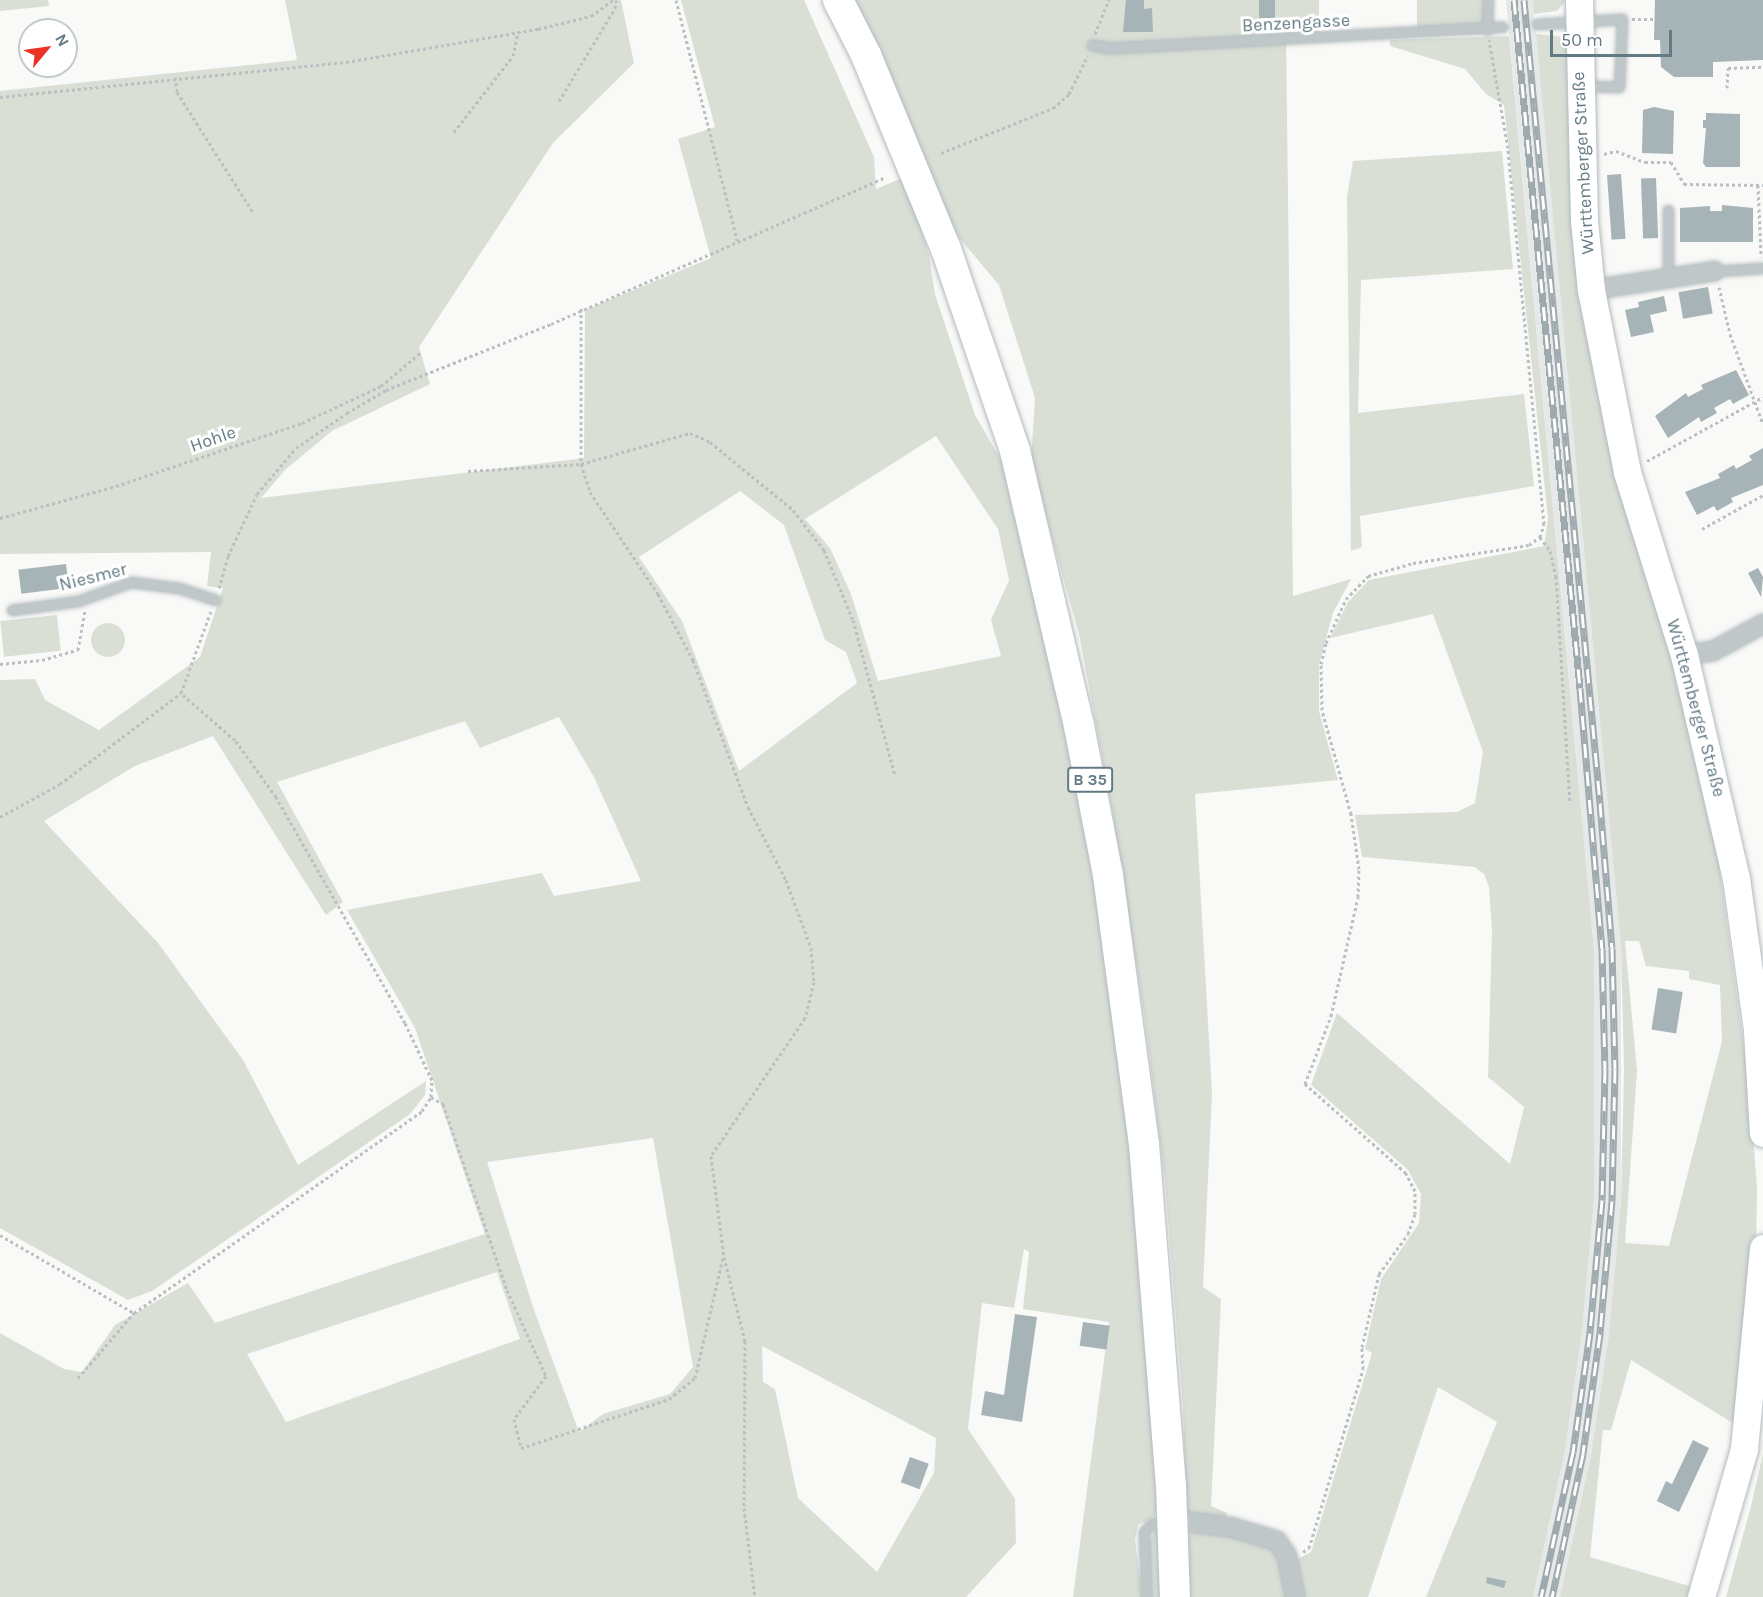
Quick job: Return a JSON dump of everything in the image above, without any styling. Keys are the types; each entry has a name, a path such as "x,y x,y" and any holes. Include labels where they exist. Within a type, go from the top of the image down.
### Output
{"main road":[{"name":"B 35","path":"838,0 866,55 946,249 1015,451 1046,577 1106,865 1144,1144 1172,1520 1175,1597"},
{"name":"Württemberger Straße","path":"1578,10 1581,155 1591,290 1627,472 1684,655 1736,878 1757,1030 1763,1133"},
{"path":"1701,1597 1744,1449 1763,1248"}],"street":[{"path":"1591,290 1715,271"},
{"path":"1684,655 1713,651 1763,624"},
{"path":"1172,1520 1263,1534 1277,1541 1288,1561 1295,1597"}],"lane":[{"path":"1487,30 1488,0"},
{"path":"1537,24 1578,10 1622,19 1619,87 1578,86"},
{"name":"Benzengasse","path":"1092,45 1111,48 1487,30 1502,27"},
{"path":"1668,210 1668,279"},
{"path":"1715,271 1763,268"},
{"name":"Niesmer","path":"12,610 88,597 131,582 179,588 215,600"},
{"path":"1146,1597 1144,1532 1151,1524 1172,1520"}],"path":[{"path":"0,97 175,77 352,61 518,33 591,16 614,0 615,8 559,101"},
{"path":"676,0 737,240"},
{"path":"941,153 1053,108 1069,94 1092,45 1108,0"},
{"path":"1622,19 1654,20"},
{"path":"1288,1561 1309,1548 1363,1369 1362,1347 1379,1274 1408,1234 1415,1214 1415,1191 1406,1173 1305,1084 1331,1016 1358,897 1359,869 1351,814 1322,710 1322,664 1326,643 1354,586 1368,576 1413,563 1529,545 1539,537 1544,515 1534,433 1530,352 1508,148 1487,30"},
{"path":"454,132 486,96 513,56 518,33"},
{"path":"1727,88 1728,68 1763,67"},
{"path":"175,77 177,92 254,214"},
{"path":"1581,155 1616,151 1645,162 1671,162 1684,184 1761,185 1763,268"},
{"path":"0,817 60,784 180,693 215,600 228,556 257,494 296,448 386,390 883,178"},
{"path":"1715,271 1730,334 1763,424"},
{"path":"581,308 581,464 590,492 607,523 658,594 693,660 748,807 786,880 811,948 814,982 805,1018 711,1156 724,1257 745,1341 744,1508 755,1597"},
{"name":"Hohle","path":"0,518 116,486 302,423 381,386 420,353"},
{"path":"381,386 386,390"},
{"path":"1627,472 1763,397"},
{"path":"468,471 581,464 690,433 710,442 793,510 824,550 854,620 895,776"},
{"path":"1702,530 1763,495"},
{"path":"1539,537 1550,551 1556,576 1570,804"},
{"path":"0,664 42,660 78,650 88,597"},
{"path":"78,1378 134,1313 422,1111 431,1097 432,1080 405,1023 276,797 235,740 180,693"},
{"path":"431,1097 443,1104 507,1290 546,1376 514,1419 521,1448 669,1399 695,1378 724,1257"},
{"path":"0,1235 134,1313"}],"shaded area":[{"path":"0,0 48,0 49,6 0,11"},
{"path":"285,0 621,0 634,63 553,143 419,347 430,384 332,431 285,470 261,498 584,458 585,310 711,258 678,139 715,127 681,0 804,0 874,157 876,189 905,177 929,255 935,294 975,415 1004,465 1088,830 1120,1050 1148,1306 1160,1500 1155,1516 1138,1525 1135,1540 1142,1597 1073,1597 1109,1322 1023,1309 1029,1252 1024,1249 1014,1308 982,1303 968,1429 1015,1499 1016,1543 966,1597 0,1597 0,1333 64,1369 82,1372 115,1325 188,1283 215,1323 485,1234 415,1028 347,910 542,873 554,896 641,881 594,777 559,717 480,748 465,721 277,782 343,902 326,915 213,736 135,766 44,821 158,943 243,1060 298,1165 426,1081 425,1095 410,1114 152,1291 128,1300 0,1228 0,680 35,679 45,700 99,730 200,657 223,588 207,586 211,552 0,554 0,91 297,60","holes":["936,436 998,529 1009,580 991,620 1001,656 878,681 851,594 830,548 805,519","740,491 784,525 825,640 846,652 857,683 739,771 682,621 639,557","653,1138 693,1367 670,1394 603,1414 579,1432 533,1307 487,1162","497,1272 520,1339 286,1422 247,1354","762,1346 936,1438 934,1473 877,1572 798,1498 775,1389 763,1382"]},
{"path":"854,0 1319,0 1319,33 1286,35 1293,596 1351,579 1333,613 1319,665 1319,711 1338,780 1195,794 1212,1093 1203,1287 1221,1299 1211,1506 1227,1513 1225,1522 1197,1519 1186,1510 1183,1406 1165,1182 1145,1021 1112,809 1079,634 1031,462 1035,398 999,285 956,234"},
{"path":"1417,0 1485,0 1485,28 1417,28"},
{"path":"1506,0 1533,0 1621,947 1621,1201 1609,1334 1591,1455 1560,1597 1533,1597 1565,1451 1582,1332 1594,1200 1594,949"},
{"path":"1533,0 1564,0 1564,3 1557,11 1534,14"},
{"path":"1536,34 1559,36 1567,45 1573,221 1717,851 1749,1085 1757,1188 1756,1259 1739,1427 1631,1360 1611,1430 1603,1430 1590,1557 1693,1587 1689,1597 1560,1597 1591,1455 1609,1334 1621,1201 1624,1069 1621,947","holes":["1625,941 1639,941 1646,966 1689,971 1689,979 1720,985 1722,1041 1669,1246 1625,1243 1637,1071"]},
{"path":"1509,36 1594,949 1594,1200 1582,1332 1565,1451 1533,1597 1426,1597 1497,1422 1438,1387 1368,1597 1299,1597 1294,1561 1311,1552 1372,1353 1365,1349 1381,1279 1419,1223 1421,1194 1408,1170 1311,1085 1337,1013 1510,1164 1524,1107 1488,1077 1492,931 1489,887 1484,874 1475,867 1362,857 1355,815 1457,812 1475,803 1483,752 1433,614 1330,638 1348,602 1369,580 1544,546 1548,518 1504,105 1486,94 1465,69 1390,46 1390,40"},
{"path":"1502,151 1513,269 1361,280 1358,413 1524,394 1534,486 1360,516 1362,547 1351,551 1347,197 1353,161"},
{"path":"57,615 61,651 4,657 0,621"},
{"path":"108,623 120,628 125,640 120,652 108,657 96,652 91,640 96,628"},
{"path":"1763,1454 1763,1597 1726,1597 1750,1510"},
{"path":"1198,1529 1274,1543 1291,1597 1189,1597 1188,1536"},
{"path":"1159,1531 1164,1597 1151,1597 1148,1544 1154,1532"}],"building":[{"path":"1126,0 1144,0 1144,9 1152,8 1153,32 1123,32"},
{"path":"1259,0 1275,0 1275,18 1259,18"},
{"path":"1655,0 1763,0 1763,60 1713,62 1713,77 1674,77 1661,67 1660,40 1654,40"},
{"path":"1654,107 1674,111 1673,154 1642,153 1643,110"},
{"path":"1706,113 1740,114 1740,167 1706,167 1703,163 1706,128 1703,128 1703,120 1706,120"},
{"path":"1621,174 1626,239 1612,240 1607,175"},
{"path":"1656,178 1658,238 1643,238 1641,179"},
{"path":"1722,205 1753,208 1753,242 1680,242 1680,208 1710,206 1710,211 1722,211"},
{"path":"1708,287 1713,314 1683,319 1678,292"},
{"path":"1664,296 1667,311 1650,315 1654,332 1631,337 1625,310 1639,307 1638,302"},
{"path":"1736,370 1749,395 1733,404 1730,399 1714,408 1717,413 1701,422 1699,417 1668,438 1655,416 1686,393 1688,397 1703,389 1701,385"},
{"path":"1763,448 1763,485 1731,498 1733,502 1717,511 1714,506 1697,515 1685,492 1720,478 1718,474 1734,465 1736,469 1752,460 1749,456"},
{"path":"66,564 69,588 21,594 18,570"},
{"path":"1758,568 1763,577 1761,597 1748,573"},
{"path":"1658,988 1683,992 1676,1033 1651,1029"},
{"path":"1015,1314 1037,1317 1022,1422 981,1415 985,1391 1004,1395"},
{"path":"1083,1322 1110,1326 1106,1350 1080,1346"},
{"path":"1693,1440 1709,1448 1679,1512 1657,1501 1666,1481 1672,1484"},
{"path":"910,1457 929,1464 920,1489 901,1482"},
{"path":"1487,1577 1506,1581 1504,1588 1486,1583"}],"railway":[{"path":"1514,0 1580,688 1602,949 1605,1069 1602,1200 1590,1333 1573,1452 1541,1597"},
{"path":"1524,0 1600,803 1612,948 1615,1069 1612,1201 1600,1334 1583,1454 1552,1597"}]}
